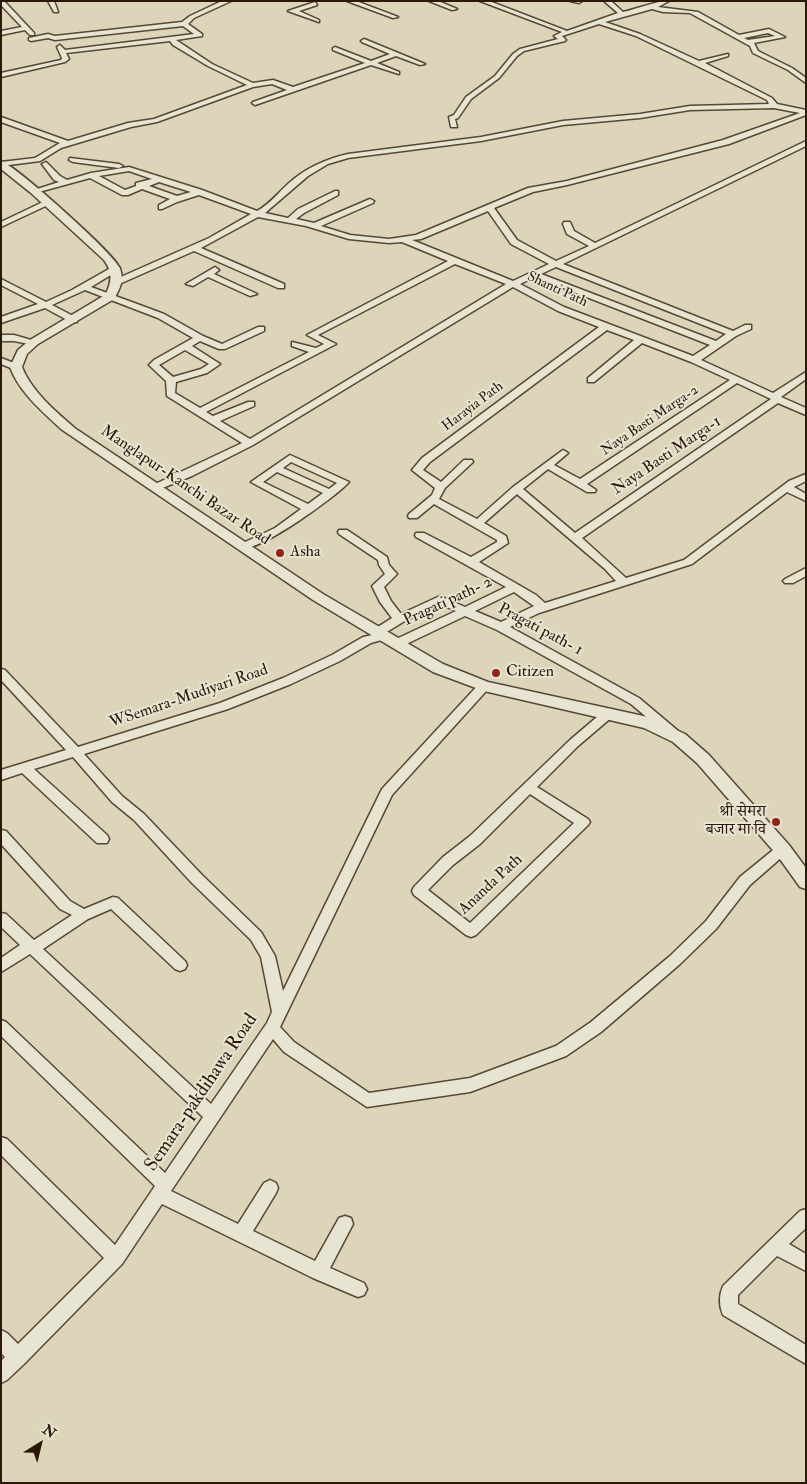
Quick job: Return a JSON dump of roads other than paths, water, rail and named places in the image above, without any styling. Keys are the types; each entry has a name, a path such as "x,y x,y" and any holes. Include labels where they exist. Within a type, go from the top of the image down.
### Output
{"street":[{"path":"2,3 12,1"},
{"path":"51,1 56,11"},
{"path":"2,3 26,28 31,37 48,36 55,38 184,24 192,17 228,1"},
{"path":"350,1 395,17"},
{"path":"432,1 454,9"},
{"path":"483,1 564,31 566,34"},
{"path":"572,1 580,1"},
{"path":"608,1 622,14"},
{"path":"454,125 451,118 456,117 468,98 497,77 522,50 563,40 557,36 622,14 653,7 666,1"},
{"path":"315,2 291,11 317,21"},
{"path":"653,7 670,11 687,9 753,45 755,52 804,78"},
{"path":"600,22 638,35 699,63 770,99 774,106"},
{"path":"63,52 200,35 184,24"},
{"path":"1,33 26,28"},
{"path":"737,37 769,31 790,40"},
{"path":"746,42 782,37"},
{"path":"1,75 66,59 55,38"},
{"path":"172,39 175,44 210,65 252,85"},
{"path":"364,41 422,64"},
{"path":"336,49 397,73"},
{"path":"256,103 396,54"},
{"path":"699,63 726,55"},
{"path":"2,166 42,158 51,149 113,128 155,121 252,85 273,82 294,90"},
{"path":"117,282 195,248 271,207 300,178 334,159 481,139 564,123 640,116 690,108 774,106 806,112"},
{"path":"73,160 119,166 199,192 257,214 314,226 349,237 389,241 418,237 531,190 567,183 726,142 806,112"},
{"path":"1,119 68,144"},
{"name":"Shanti Path","path":"513,284 806,143"},
{"path":"46,164 57,178 64,181"},
{"path":"1,361 16,367 22,353 34,342 110,297 117,282 116,268 108,258 35,191 2,166"},
{"path":"35,191 64,181 129,169"},
{"path":"91,175 124,193 139,185 159,179"},
{"path":"139,185 177,199"},
{"path":"162,207 177,199 199,192"},
{"path":"290,220 301,211 335,193"},
{"path":"314,226 370,201"},
{"path":"1,225 48,203"},
{"path":"489,206 514,242 556,264 733,334"},
{"path":"567,224 570,232 595,246"},
{"path":"402,239 513,284"},
{"path":"195,248 281,286"},
{"path":"199,412 332,344 311,335 454,261"},
{"path":"190,284 229,263"},
{"path":"1,320 47,305 86,288 116,268"},
{"path":"208,274 253,294"},
{"path":"534,274 622,323 716,344"},
{"path":"1,281 74,320"},
{"path":"155,488 250,443 319,404 410,345 513,284"},
{"name":"Shanti Path","path":"513,284 561,308 622,323 640,338 694,360 806,412"},
{"path":"86,288 161,316 200,338 222,347 261,329"},
{"path":"622,323 657,304"},
{"name":"Harayia Path","path":"441,488 417,470 449,442 622,323"},
{"path":"694,360 716,344 748,327"},
{"path":"1,338 14,338 34,342"},
{"path":"171,380 154,366 157,362 200,338"},
{"path":"590,380 640,338"},
{"path":"295,344 318,351"},
{"path":"171,380 204,371 215,364 185,346"},
{"name":"Manglapur-Kanchi Bazar Road","path":"16,367 21,379 52,414 72,432 245,546 318,597 438,668 484,686 648,723 678,738 703,759 783,850 806,882"},
{"name":"Naya Basti Marga-1","path":"575,538 804,378"},
{"path":"171,380 170,394 250,443"},
{"name":"Naya Basti Marga-2","path":"580,484 736,380"},
{"path":"214,420 251,404"},
{"path":"477,524 517,489 563,453"},
{"path":"245,546 279,530 310,508 344,482 290,458 256,482 310,508"},
{"path":"414,516 468,462"},
{"path":"548,465 591,490"},
{"path":"276,468 330,493"},
{"path":"501,626 525,614 688,562 787,488 806,477"},
{"path":"787,488 806,498"},
{"path":"517,489 624,583"},
{"path":"431,500 443,504 502,538 503,543 471,562"},
{"path":"343,532 383,559 384,565 391,574 378,586 386,602 399,619"},
{"path":"420,535 532,598 543,608"},
{"path":"790,581 806,571"},
{"name":"Pragati path- 2","path":"396,644 514,588"},
{"name":"Pragati path- 1","path":"379,634 399,619 437,601 466,611 501,626 635,701 678,738"},
{"name":"WSemara-Mudiyari Road","path":"1,775 224,706 336,658 379,634"},
{"path":"1,673 46,719 117,800 139,817 197,879 256,936 268,956 279,1010"},
{"name":"Semara-pakdihawa Road","path":"1,1374 116,1258 272,1028 279,1010 387,792 484,686"},
{"name":"Ananda Path","path":"530,788 583,822 471,931 419,891 448,861 475,840 530,788 574,743 608,714"},
{"path":"24,768 102,839"},
{"path":"1,835 65,905 83,915"},
{"path":"272,1028 289,1047 367,1100 470,1085 561,1051 596,1027 675,960 711,925 745,881 783,850"},
{"path":"1,966 83,915 113,902 180,965"},
{"path":"1,918 212,1115"},
{"path":"1,1026 163,1189 242,1233 319,1272 358,1289"},
{"path":"1,1144 116,1258"},
{"path":"242,1233 270,1188"},
{"path":"806,1217 774,1246 729,1292 729,1309 806,1355"},
{"path":"319,1272 345,1224"},
{"path":"774,1246 806,1263"},
{"path":"1,1339 18,1358"}],"place":[{"name":"Asha","path":"280,553"},
{"name":"Citizen","path":"496,673"},
{"name":"श्री सेमरा बजार मा वि","path":"776,822"}]}
